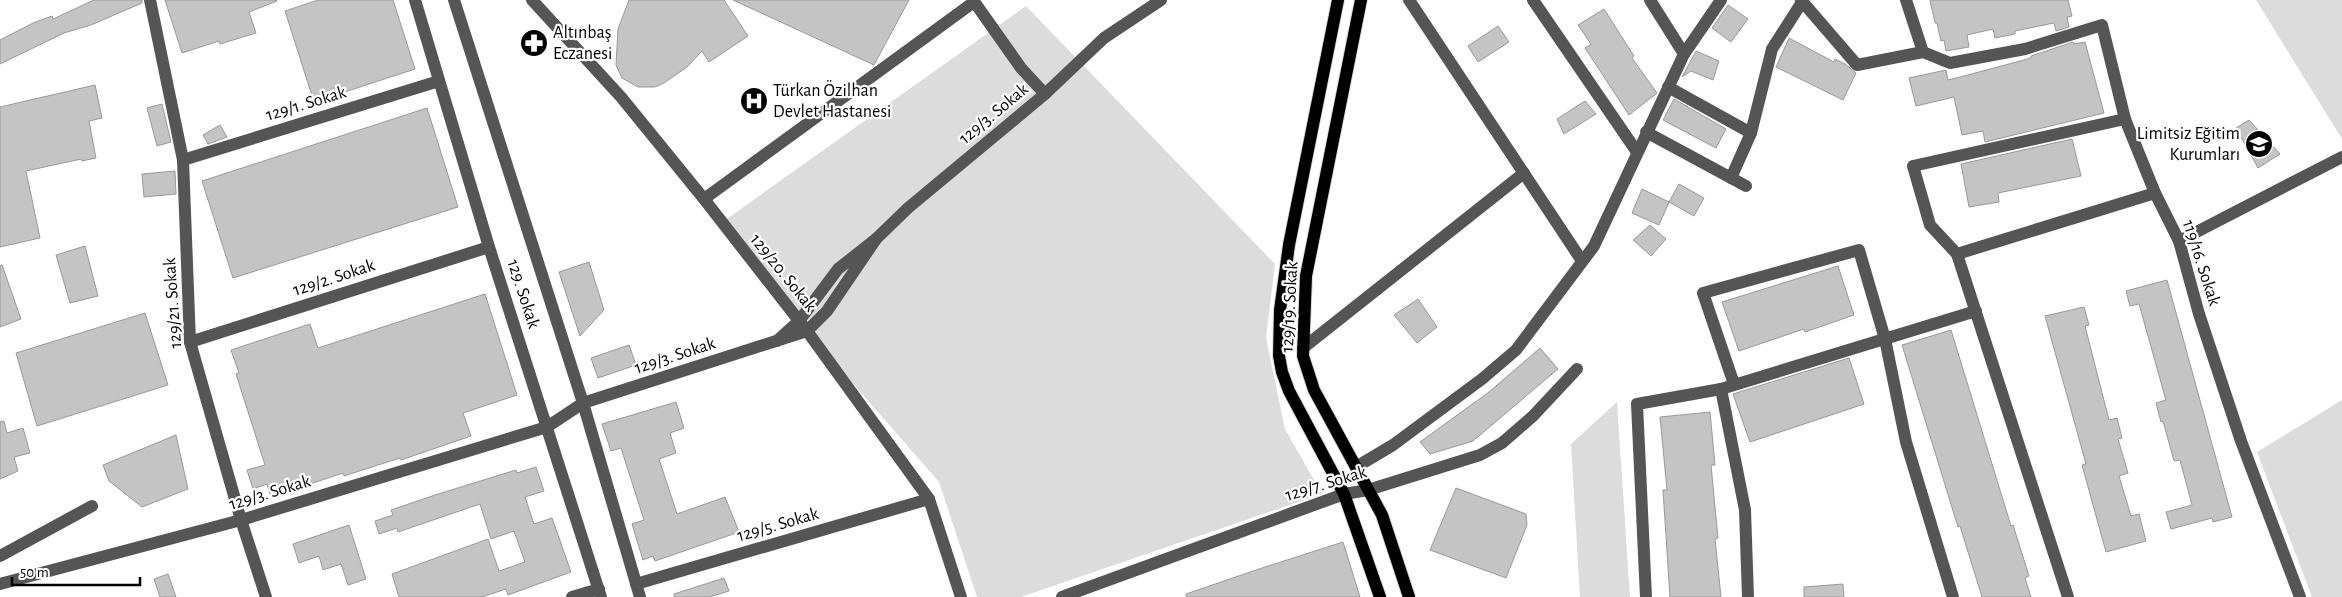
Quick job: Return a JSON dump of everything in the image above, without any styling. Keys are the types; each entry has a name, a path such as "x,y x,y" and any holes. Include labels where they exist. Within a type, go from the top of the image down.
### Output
{"main road":[{"name":"129/19. Sokak","path":"1338,0 1289,245 1280,310 1279,356 1282,372 1289,391 1344,494 1380,597"},
{"name":"129/19. Sokak","path":"1361,0 1306,276 1303,356 1314,390 1382,515 1409,597"}],"street":[{"name":"129/21. Sokak","path":"150,0 183,160 190,342 241,520 266,597"},
{"name":"129. Sokak","path":"415,0 489,247 600,593"},
{"name":"129. Sokak","path":"454,0 583,404 640,597"},
{"name":"129/20. Sokak","path":"532,0 621,98 704,199 799,320 929,499 961,597"},
{"path":"1045,94 1104,38 1161,0"},
{"path":"1409,0 1582,261"},
{"path":"1532,0 1637,152"},
{"path":"1650,0 1684,54"},
{"path":"1356,467 1393,445 1482,379 1516,350 1594,246 1684,54 1721,0"},
{"path":"1731,178 1751,133 1772,49 1801,1 1857,65 1923,52 1907,4 1898,0"},
{"name":"129/3. Sokak","path":"777,341 799,320 838,269 1045,94 1021,68 974,1"},
{"path":"704,199 974,1"},
{"name":"119/16. Sokak","path":"1923,52 1950,63 2025,49 2102,25 2125,119 2155,192 2179,240 2199,314 2241,441 2300,597"},
{"name":"129/1. Sokak","path":"183,160 439,81"},
{"path":"1668,87 1751,133"},
{"path":"2068,597 1957,254 1930,226 1913,166 2125,119"},
{"path":"1646,132 1746,186"},
{"path":"2179,240 2342,157"},
{"path":"1303,348 1524,173"},
{"path":"1957,254 2155,192"},
{"name":"129/3. Sokak","path":"583,404 807,331 827,310 862,262 876,238"},
{"name":"129/2. Sokak","path":"190,342 489,247"},
{"path":"1748,597 1746,510 1728,386 1703,293 1859,250 1885,339 1906,442 1953,597"},
{"path":"1646,597 1637,404 1728,386 1976,311"},
{"name":"129/7. Sokak","path":"1062,597 1344,494 1368,490 1480,456 1502,444 1533,416 1577,369"},
{"path":"547,427 583,404"},
{"name":"129/3. Sokak","path":"0,584 241,520 547,427"},
{"name":"129/5. Sokak","path":"636,584 929,499"},
{"path":"0,556 92,506"},
{"path":"572,597 600,593"}],"shaded area":[{"path":"2256,0 2342,0 2342,139"},
{"path":"1026,6 1275,264 1266,338 1285,429 1322,494 1021,597 977,597 939,482 807,331 721,223"},
{"path":"2342,400 2342,597 2312,597 2257,452"},
{"path":"1617,402 1630,597 1580,597 1571,444"}],"building":[{"path":"94,0 142,0 142,3 91,25 64,33 0,64 0,40 33,23 52,16 53,19"},
{"path":"165,0 277,1 249,12 256,33 220,44 219,41 182,53"},
{"path":"318,0 393,0 415,69 314,102 285,11"},
{"path":"629,0 724,0 748,36 709,62 702,51 687,67 664,83 655,87 638,87 622,78 616,65 618,29"},
{"path":"733,0 909,0 874,65"},
{"path":"1930,0 2068,0 2072,16 2067,17 2069,27 2056,31 2054,23 2015,31 2015,34 1995,38 1993,29 1967,35 1969,47 1946,51 1944,40 1941,41 1937,23 1935,23"},
{"path":"1728,5 1748,19 1731,42 1712,28"},
{"path":"1604,9 1634,56 1632,58 1657,93 1629,115 1585,48 1591,44 1578,25"},
{"path":"1498,26 1509,42 1478,62 1468,46"},
{"path":"1789,38 1834,62 1835,59 1845,64 1856,73 1843,100 1776,67"},
{"path":"2073,42 2074,44 2085,42 2104,113 1985,142 1983,131 1962,135 1954,97 1916,106 1909,78 1946,70 1948,80 2031,58 2031,56"},
{"path":"1696,51 1719,61 1713,80 1691,71 1682,77"},
{"path":"95,85 102,118 89,121 96,158 82,161 81,159 26,171 40,238 0,247 0,107"},
{"path":"1674,99 1726,129 1716,148 1663,120"},
{"path":"1585,101 1596,114 1564,134 1557,119"},
{"path":"162,104 171,142 157,146 147,108"},
{"path":"427,108 458,207 233,278 202,181"},
{"path":"2249,120 2280,154 2258,168 2236,128"},
{"path":"220,125 227,137 208,144 203,135"},
{"path":"2072,139 2081,176 1998,193 1999,202 1969,207 1961,164"},
{"path":"175,171 176,194 144,197 142,174"},
{"path":"1679,184 1704,198 1694,216 1669,202"},
{"path":"1642,189 1669,202 1659,225 1632,213"},
{"path":"1650,225 1666,239 1651,256 1633,240"},
{"path":"85,246 98,296 70,303 56,255"},
{"path":"589,262 604,310 580,336 559,272"},
{"path":"2,265 21,319 0,327 0,266"},
{"path":"1838,266 1854,315 1805,332 1804,329 1739,351 1722,302"},
{"path":"2167,280 2232,517 2213,522 2212,518 2171,529 2166,512 2192,505 2180,460 2174,461 2163,421 2161,422 2156,403 2166,400 2139,304 2130,306 2126,291"},
{"path":"485,294 517,395 463,413 471,436 401,460 400,458 344,476 343,473 271,497 267,484 253,489 247,470 265,465 236,374 239,373 231,350 310,324 318,348"},
{"path":"1418,299 1437,327 1417,343 1394,315"},
{"path":"2084,307 2089,325 2085,326 2109,420 2117,418 2122,438 2118,439 2128,473 2119,476 2131,516 2139,514 2146,541 2106,552 2082,465 2086,464 2045,316"},
{"path":"145,313 168,385 37,426 16,353"},
{"path":"1951,330 2011,526 2013,525 2029,576 2025,578 2031,597 1982,597 1960,526 1958,527 1902,345"},
{"path":"629,345 636,365 598,378 591,358"},
{"path":"1540,348 1558,369 1473,441 1430,454 1420,442 1489,392"},
{"path":"1849,358 1864,404 1750,442 1733,394"},
{"path":"676,402 684,428 670,433 676,453 659,459 677,514 725,497 739,532 655,561 653,556 643,560 632,524 644,520 621,448 611,451 602,424"},
{"path":"1710,412 1715,465 1711,465 1718,538 1715,539 1721,597 1670,597 1663,490 1667,490 1660,417"},
{"path":"4,421 7,433 23,428 30,453 14,457 18,471 0,479 0,422"},
{"path":"176,435 188,489 142,507 109,481 103,465"},
{"path":"536,467 544,491 525,497 534,524 552,518 571,572 508,595 506,589 482,597 399,597 392,574 488,539 499,571 525,562 514,531 491,539 480,504 398,532 397,528 379,534 375,521 393,515 391,510 435,495 516,470 517,473"},
{"path":"1456,488 1526,514 1527,525 1506,578 1430,550"},
{"path":"349,525 366,579 348,585 341,564 323,570 319,556 299,563 293,544"},
{"path":"1343,542 1360,597 1186,597 1186,594"},
{"path":"168,574 176,597 160,597 154,579"},
{"path":"724,578 729,591 710,597 674,597 674,594"},
{"path":"1843,584 1844,597 1804,597 1804,587"}],"place":[{"name":"Altınbaş Eczanesi","path":"534,43"},
{"name":"Türkan Özilhan Devlet Hastanesi","path":"754,101"},
{"name":"Limitsiz Eğitim Kurumları","path":"2259,144"}]}
